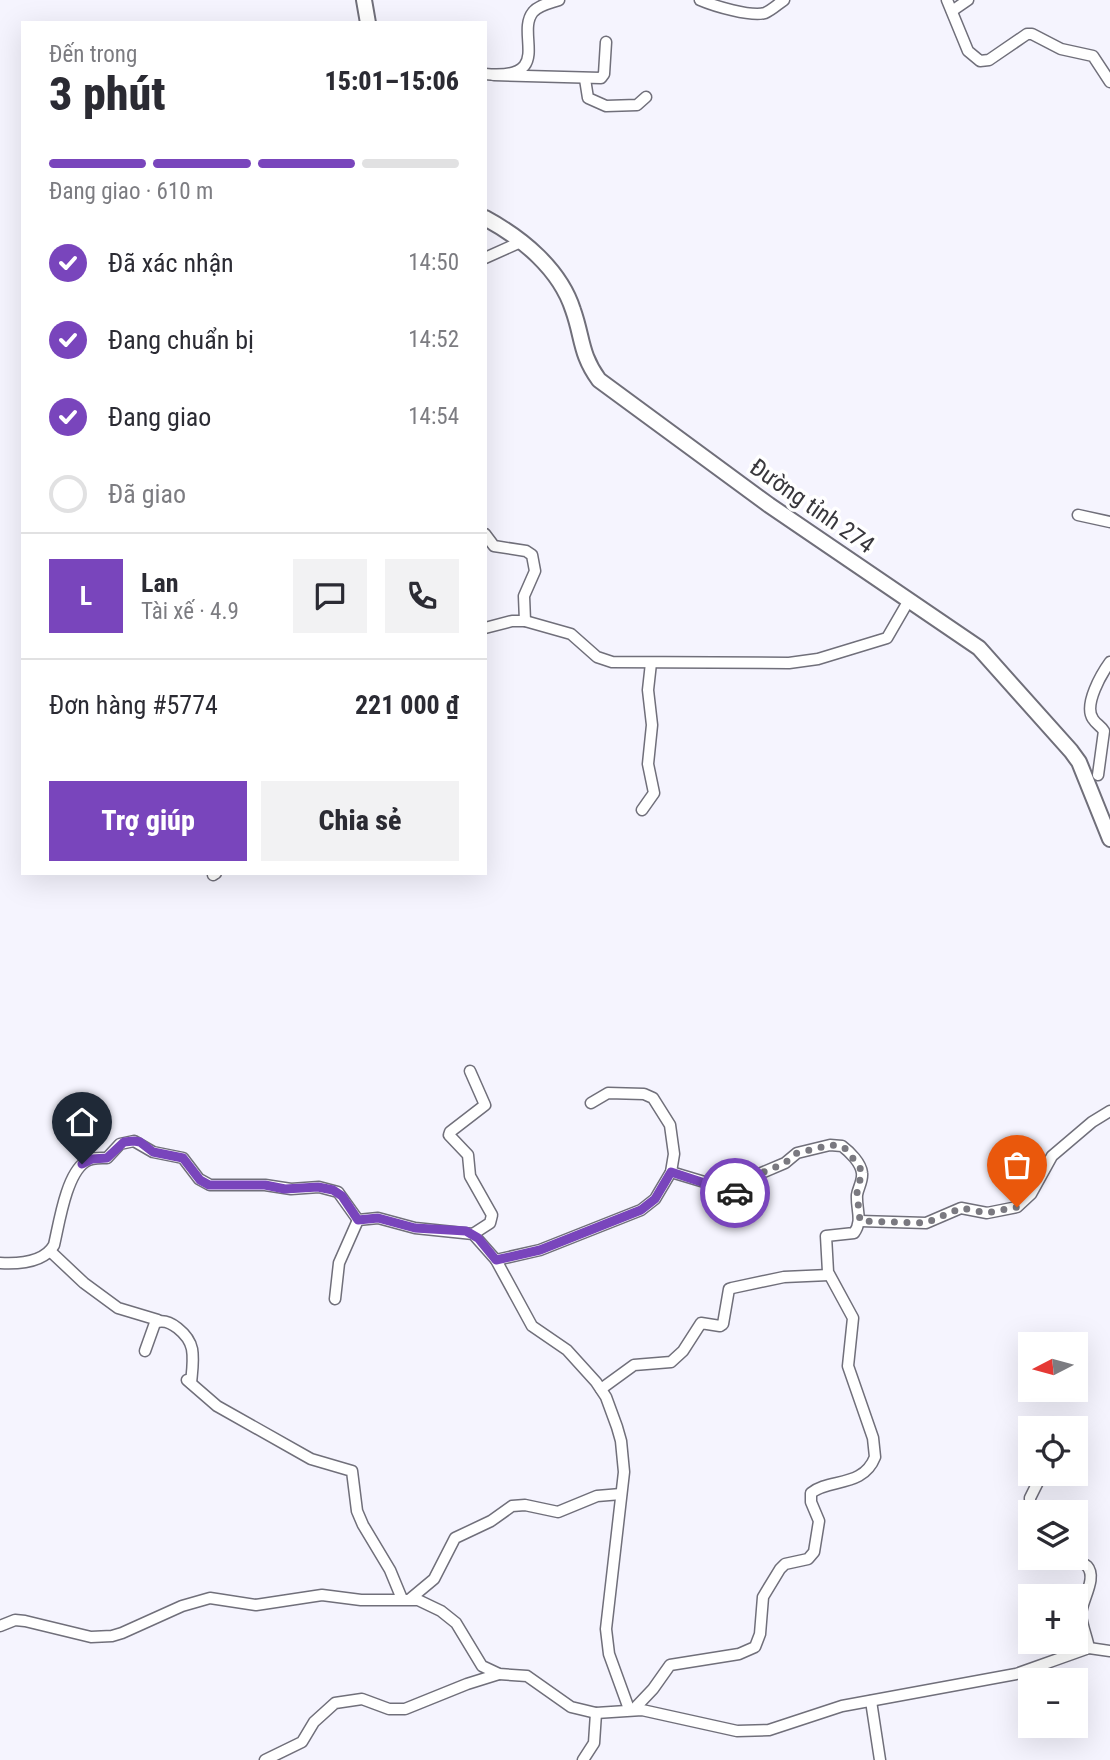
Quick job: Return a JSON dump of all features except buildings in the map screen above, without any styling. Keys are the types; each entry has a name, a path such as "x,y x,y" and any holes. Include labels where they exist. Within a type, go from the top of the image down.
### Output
{"main road":[{"path":"364,0 368,21"},
{"name":"Đường tỉnh 274","path":"487,219 523,241 567,294 576,319 583,353 599,380 769,505 988,656 1072,751 1092,778 1110,839"}],"street":[{"path":"490,74 519,69 527,62 530,53 531,15 543,5 559,0"},
{"path":"699,0 717,7 757,14 769,11 784,0"},
{"path":"947,0 968,51 980,61 989,60 1023,35 1032,34 1061,49 1093,56 1110,82"},
{"path":"952,11 968,0"},
{"path":"490,74 597,79 604,74 606,42"},
{"path":"585,79 588,98 601,105 632,106 641,103 646,97"},
{"path":"487,257 523,241"},
{"path":"1078,515 1110,522"},
{"path":"487,537 494,546 526,551 532,555 535,571 524,596 525,621"},
{"path":"487,627 512,621 525,621 571,634 604,660 776,664 818,659 887,638 909,600"},
{"path":"1110,662 1098,679 1090,710 1093,719 1104,731 1092,778 1110,779"},
{"path":"642,810 654,793 648,764 652,725 648,683 651,663"},
{"path":"358,1220 378,1218 409,1227 473,1234 490,1223 492,1215 470,1176 468,1155 449,1135 485,1105 470,1072"},
{"path":"496,1260 540,1250 641,1210 655,1199 671,1172 674,1154 672,1130 649,1095 608,1093 591,1103"},
{"path":"860,1221 926,1223 961,1208 987,1213 1017,1207 1031,1194 1052,1156 1092,1122 1110,1111"},
{"path":"0,1263 25,1262 50,1251 54,1245 67,1190 82,1164 87,1160 111,1156 124,1142 140,1142 153,1152 183,1158 200,1180 209,1185 265,1185 285,1189 318,1187 333,1190 342,1196 358,1220"},
{"path":"631,1709 653,1689 670,1665 739,1654 755,1647 760,1634 763,1597 779,1569 785,1564 808,1559 814,1552 819,1521 810,1493 818,1488 847,1482 872,1464 875,1448 848,1366 853,1318 829,1275 826,1236 854,1233 860,1221 857,1193 862,1171 847,1150 842,1146 830,1145 797,1153 785,1163 759,1174 741,1193 671,1172"},
{"path":"335,1299 340,1263 358,1220"},
{"path":"473,1234 496,1260 532,1326 567,1350 601,1389 621,1441 624,1472 606,1629 609,1654 631,1709"},
{"path":"50,1251 84,1283 118,1308 174,1325 192,1346 189,1381 217,1406 311,1459 352,1471 357,1511 406,1599"},
{"path":"601,1389 634,1365 671,1362 683,1351 701,1323 720,1326 723,1324 729,1289 732,1287 784,1277 829,1275"},
{"path":"145,1351 158,1320"},
{"path":"406,1599 434,1579 455,1538 491,1521 512,1506 525,1505 558,1511 597,1496 621,1494"},
{"path":"1088,1568 1089,1584 1081,1615 1089,1648"},
{"path":"0,1626 15,1620 25,1620 90,1637 101,1637 122,1633 181,1606 210,1598 256,1605 323,1595 361,1600 406,1599 425,1602 456,1623 482,1666 499,1674 527,1676 570,1707 596,1713 631,1709 750,1732 769,1730 842,1706 1016,1674 1089,1648 1110,1651"},
{"path":"265,1760 302,1742 314,1721 335,1703 362,1699 389,1709 405,1709 499,1674"},
{"path":"871,1701 880,1760"},
{"path":"583,1760 594,1743 596,1713"}],"way so far":[{"path":"735,1193 745,1191 759,1174 781,1166 797,1153 836,1145 847,1150 862,1171 857,1193 860,1221 926,1223 961,1208 987,1213 1017,1207"}],"route":[{"path":"82,1164 87,1160 111,1156 124,1142 140,1142 153,1152 183,1158 200,1180 209,1185 265,1185 285,1189 318,1187 333,1190 342,1196 358,1220 378,1218 415,1228 466,1231 478,1238 496,1260 540,1250 641,1210 655,1199 671,1172 735,1193"}]}
